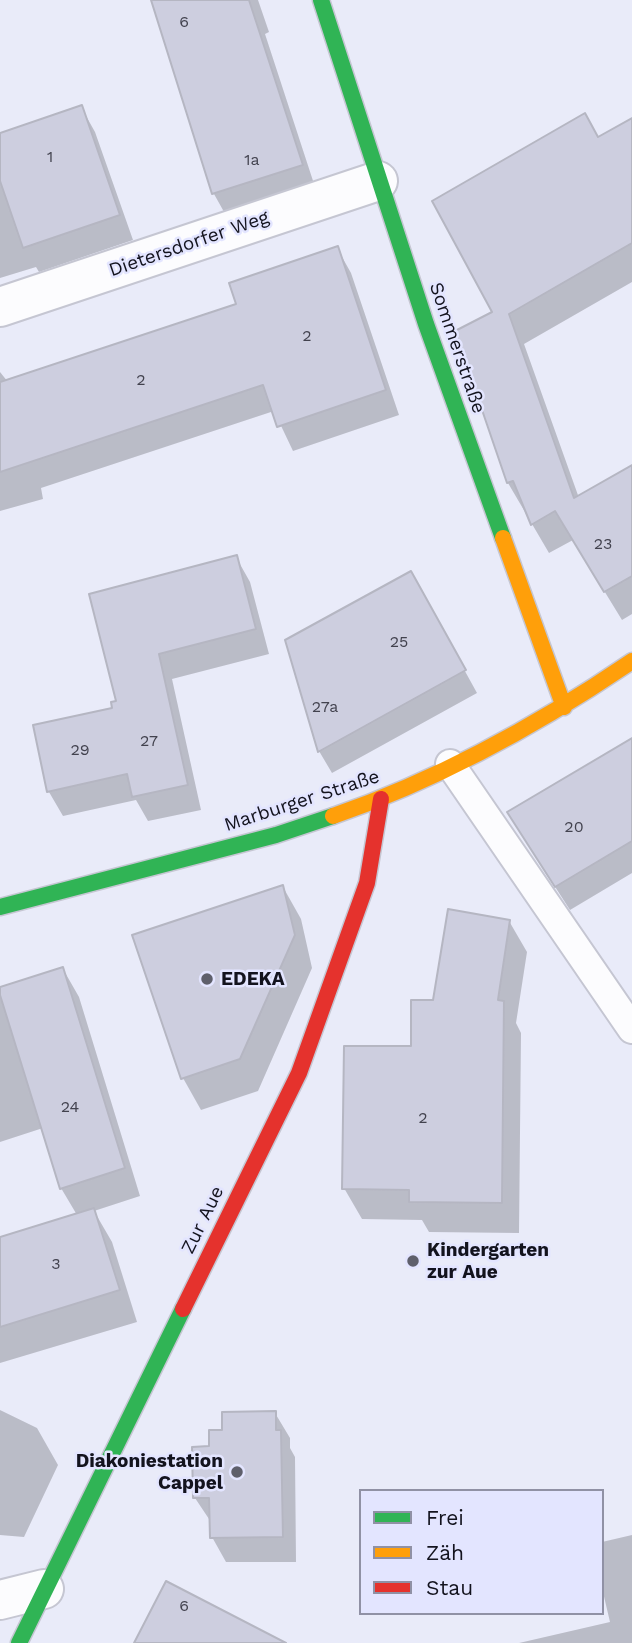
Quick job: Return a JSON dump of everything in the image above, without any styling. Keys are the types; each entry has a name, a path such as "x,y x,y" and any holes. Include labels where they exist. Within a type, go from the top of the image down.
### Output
{"street":[{"name":"Sommerstraße","path":"321,0 426,324 564,707"},
{"name":"Dietersdorfer Weg","path":"0,307 378,181"},
{"name":"Marburger Straße","path":"0,907 275,835 381,799 564,707 632,661"},
{"name":"Zur Aue","path":"19,1643 299,1073 367,883 381,799"},
{"path":"0,1600 44,1589"}],"lane":[{"path":"450,764 632,1029"}],"building":[{"path":"151,0 249,0 303,165 212,194"},
{"path":"82,105 120,215 23,248 0,181 0,133"},
{"path":"585,113 598,137 632,118 632,243 509,314 574,498 632,465 632,576 604,592 555,511 531,525 513,481 507,483 455,331 492,312 432,201"},
{"path":"338,246 386,390 277,427 263,385 0,472 0,382 236,304 229,283"},
{"path":"237,555 256,629 159,654 188,785 132,797 127,774 47,792 33,725 112,708 111,702 116,701 89,594"},
{"path":"411,571 466,670 318,752 285,640"},
{"path":"632,738 632,841 555,887 507,812"},
{"name":"EDEKA","path":"283,885 295,935 240,1059 181,1079 132,935"},
{"path":"448,909 510,920 498,1000 504,1001 502,1203 409,1202 409,1190 342,1189 344,1046 411,1046 411,1000 433,1000"},
{"path":"63,967 125,1168 60,1189 0,995 0,987"},
{"path":"94,1208 120,1290 0,1327 0,1237"},
{"name":"Diakoniestation Cappel","path":"276,1411 276,1430 281,1430 283,1537 210,1538 209,1498 193,1498 192,1447 209,1446 209,1430 222,1430 222,1412"},
{"path":"166,1581 286,1643 134,1643"}],"traffic: fast":[{"path":"321,0 426,324 503,538"},
{"path":"0,907 276,835 333,816"},
{"path":"19,1643 183,1309"}],"traffic: slow":[{"path":"503,538 564,707"},
{"path":"333,816 411,785 487,748 562,706 632,661"}],"traffic: jam":[{"path":"183,1309 299,1073 367,883 381,799"}],"place":[{"name":"EDEKA","path":"207,979"},
{"name":"Kindergarten zur Aue","path":"413,1261"},
{"name":"Diakoniestation Cappel","path":"237,1472"}]}
